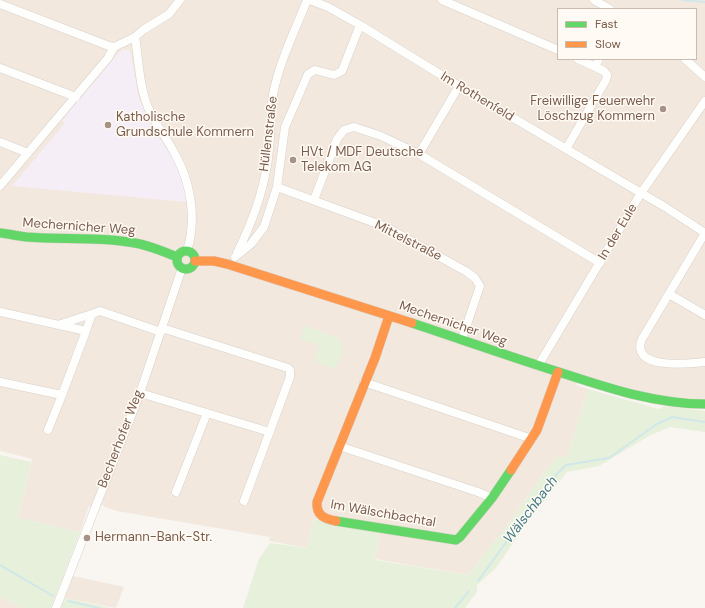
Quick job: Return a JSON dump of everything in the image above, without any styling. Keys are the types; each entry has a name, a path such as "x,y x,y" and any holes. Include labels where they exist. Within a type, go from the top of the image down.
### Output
{"street":[{"path":"0,4 109,46 114,46 135,37 143,30 170,14 180,0"},
{"name":"Im Rothenfeld","path":"308,0 328,7 360,25 459,86 641,193 705,233"},
{"name":"Hüllenstraße","path":"227,264 235,257 254,216 263,184 269,150 270,116 274,94 282,63 308,0"},
{"path":"442,0 557,50"},
{"path":"594,0 608,8"},
{"path":"235,257 251,244 264,227 277,187 285,127 308,74 315,70 334,76 342,71 360,25"},
{"path":"135,37 145,98 156,124 184,172 187,183 190,198 191,226 187,251"},
{"path":"0,186 108,58 114,46"},
{"path":"566,149 606,80 607,75 604,71 580,60"},
{"path":"595,67 598,60"},
{"path":"686,60 705,77"},
{"path":"0,68 76,97"},
{"path":"419,154 459,86"},
{"name":"In der Eule","path":"538,366 641,193 705,101"},
{"path":"314,200 337,139 344,130 354,127 381,136 419,154 600,263"},
{"path":"0,142 28,153"},
{"name":"Mittelstraße","path":"277,187 386,227 467,272 475,278 480,286 462,339"},
{"name":"Mechernicher Weg","path":"0,233 27,237 80,237 138,243 157,247 177,257"},
{"path":"705,233 642,339 640,349 642,354 647,359 654,361 674,363 705,362"},
{"path":"182,268 177,263 177,257 182,252 187,251 192,253 195,261"},
{"name":"Mechernicher Weg","path":"182,268 185,269 192,267 195,261 214,261 227,264 462,339 538,366 642,397 680,403 705,404"},
{"name":"Becherhofer Weg","path":"56,608 140,393 182,268"},
{"path":"669,294 705,315"},
{"path":"58,325 100,311 288,368 291,373 290,377 244,501"},
{"path":"0,312 86,331"},
{"path":"48,430 92,314"},
{"name":"Im Wälschbachtal","path":"389,316 375,358 364,382 317,502 317,511 319,515 326,518 456,540 464,534 492,498 532,438 541,421 558,372"},
{"path":"0,382 62,396"},
{"path":"364,382 532,438"},
{"path":"140,393 270,432"},
{"path":"176,492 207,413"},
{"path":"339,446 492,498"}],"shaded area":[{"path":"0,0 705,0 705,399 671,397 647,393 582,375 576,385 588,389 567,457 557,457 545,471 504,530 468,575 375,559 380,531 313,519 308,548 269,541 270,537 117,511 103,505 89,506 80,532 18,518 32,459 0,451"},
{"name":"Katholische Grundschule Kommern","path":"122,49 130,51 139,99 155,130 173,157 183,181 187,202 12,186 65,123 62,120"},
{"path":"73,576 124,587 116,608 65,598"},
{"path":"0,596 22,608 0,608"}],"green space":[{"path":"304,326 339,338 344,350 335,369 314,361 319,345 300,339"},
{"path":"588,389 659,409 665,406 705,411 705,432 670,427 649,436 599,466 567,472 529,520 496,568 477,585 477,592 465,608 243,608 259,559 270,543 308,548 313,519 380,531 375,560 468,575 504,530 545,471 557,457 567,457"},
{"path":"0,455 31,462 18,518 80,532 51,608 22,608 0,596"},
{"path":"65,598 111,608 61,608"}],"waterway":[{"path":"682,0 705,2"},
{"name":"Wälschbach","path":"478,581 552,479 566,465 609,458 657,424 672,417 705,422"},
{"name":"Wälschbach","path":"0,565 53,596"},
{"name":"Wälschbach","path":"455,608 469,591"},
{"name":"Wälschbach","path":"68,601 99,608"}],"traffic: fast":[{"path":"0,233 41,238 112,240 140,244 177,257"},
{"path":"186,251 192,254 195,260 192,266 186,269 180,266 177,260 180,254 186,251"},
{"path":"412,323 582,380 634,395 669,401 705,404"},
{"path":"336,521 456,540 492,498 511,470"}],"traffic: slow":[{"path":"195,261 214,261 227,264 412,323"},
{"path":"336,521 324,518 319,513 317,502 375,358 389,316"},
{"path":"511,470 537,430 558,372"}],"place":[{"name":"Freiwillige Feuerwehr Löschzug Kommern","path":"663,109"},
{"name":"Katholische Grundschule Kommern","path":"108,125"},
{"name":"HVt / MDF Deutsche Telekom AG","path":"293,160"},
{"name":"Hermann-Bank-Str.","path":"87,538"}]}
